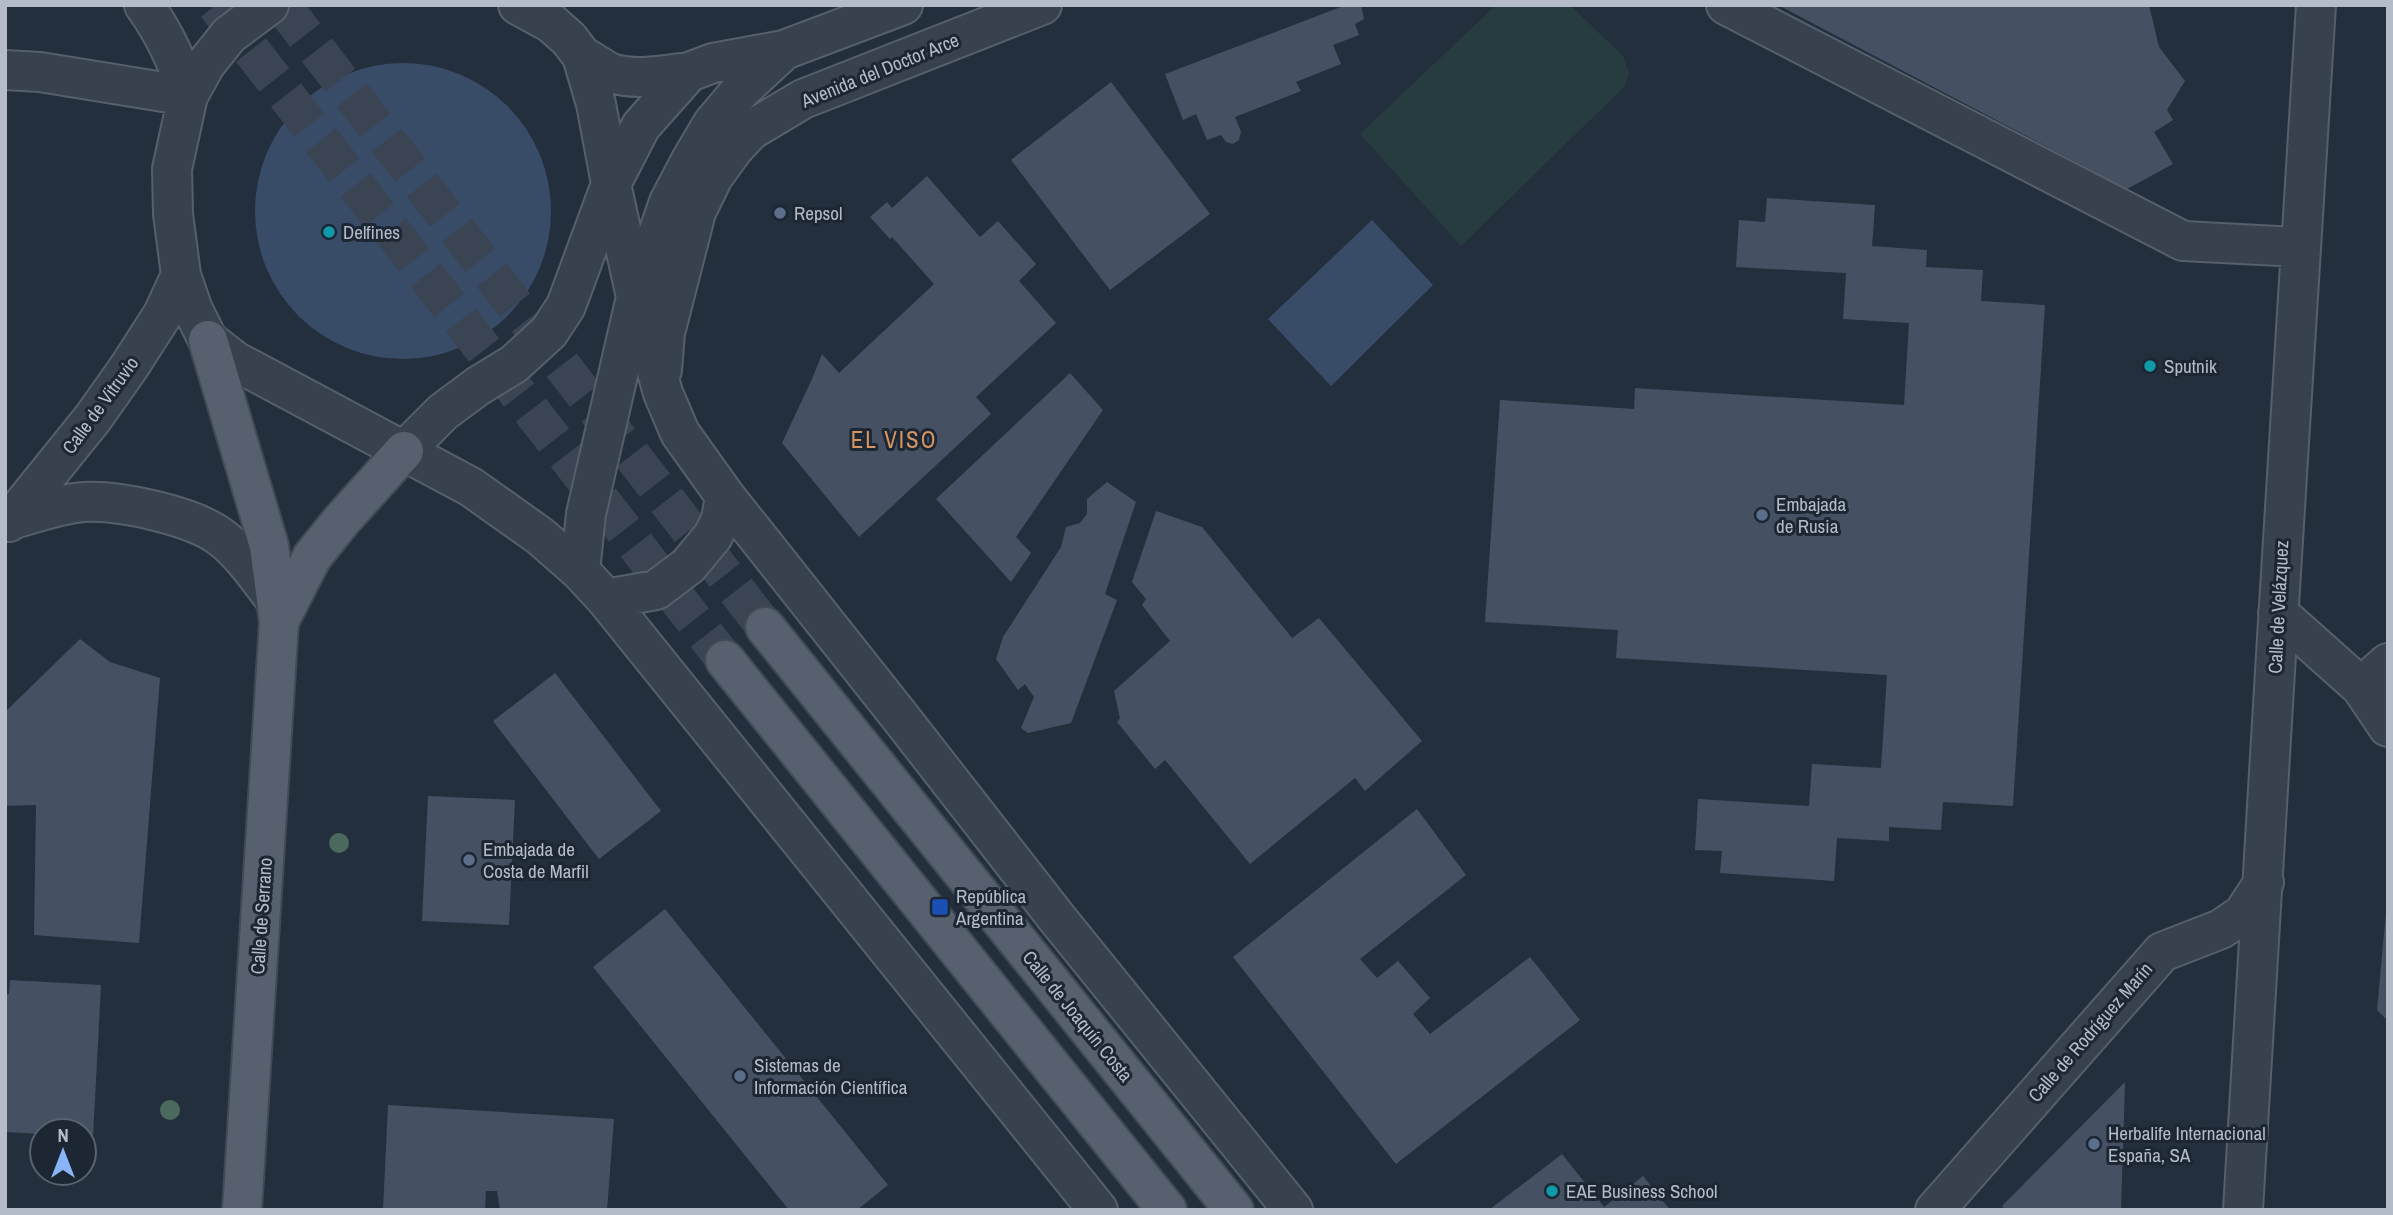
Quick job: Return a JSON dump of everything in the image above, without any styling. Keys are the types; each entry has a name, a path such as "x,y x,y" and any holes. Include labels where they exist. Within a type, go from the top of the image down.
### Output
{"main road":[{"name":"Calle de Serrano","path":"208,340 265,534 279,612 243,1210"},
{"name":"Calle de Serrano","path":"279,612 312,557 404,451"},
{"name":"Calle de Joaquín Costa","path":"765,627 1234,1210"},
{"path":"725,660 1167,1210"}],"street":[{"path":"144,5 163,31 178,64 188,96"},
{"path":"269,5 229,35 205,65 188,96 172,169 173,214 181,275 193,310 208,340 236,361 471,487 510,513 580,571 606,599 1098,1210"},
{"path":"518,5 551,23 569,39 582,56 596,104 636,297 663,393 680,433 724,496 1056,917 1293,1210"},
{"path":"582,56 611,73 631,76 649,77 689,72 713,63 784,51 903,5"},
{"name":"Avenida del Doctor Arce","path":"663,393 661,361 665,333 696,212 713,177 751,130 803,99 1042,5"},
{"path":"1726,5 2183,241 2299,247"},
{"name":"Calle de Velázquez","path":"2243,1210 2299,247 2316,5"},
{"path":"580,571 586,514 636,297 669,202 713,123 741,90 784,51"},
{"path":"5,70 40,72 188,96"},
{"path":"404,451 443,412 514,364 549,332 566,306 611,184 641,126 689,72"},
{"name":"Calle de Vitruvio","path":"7,522 93,418 129,367 163,314 181,275"},
{"path":"606,599 656,590 688,566 713,536 721,519 724,496"},
{"path":"7,522 50,508 85,502 120,505 165,514 200,525 223,538 279,612"},
{"path":"2278,613 2375,675 2388,727"},
{"name":"Calle de Rodríguez Marín","path":"1935,1210 2162,952 2221,929 2242,914 2264,882"}],"green space":[{"path":"1496,5 1570,5 1623,56 1629,74 1624,87 1461,246 1360,134"}],"water":[{"path":"388,63 418,63 446,69 473,80 497,96 518,117 534,141 545,168 551,211 545,254 534,281 518,305 497,326 473,342 446,353 418,359 388,359 360,353 333,342 309,326 288,305 272,281 261,254 255,226 255,196 261,168 272,141 288,117 309,96 333,80 360,69"},
{"path":"1372,220 1433,285 1331,386 1268,319"}],"building":[{"path":"1346,5 1361,5 1364,19 1355,24 1359,35 1333,45 1341,64 1296,82 1301,91 1235,117 1241,132 1239,140 1233,144 1226,142 1221,135 1207,140 1196,114 1183,120 1165,74"},
{"path":"1778,5 2149,5 2159,47 2185,81 2167,110 2173,120 2154,132 2173,164 2127,189"},
{"path":"1111,82 1210,214 1110,290 1011,160"},
{"path":"927,176 980,237 998,221 1036,264 1019,281 1056,323 976,397 991,414 859,537 782,443 822,354 839,373 934,284 870,217 887,202 892,208"},
{"name":"Embajada de Rusia","path":"1767,198 1875,205 1872,246 1927,250 1926,267 1983,270 1981,301 2045,305 2013,806 1943,802 1941,830 1889,827 1889,841 1837,838 1834,881 1720,873 1722,851 1695,850 1698,799 1809,806 1812,764 1881,768 1887,675 1616,658 1618,630 1485,622 1500,400 1634,409 1635,388 1904,405 1909,323 1843,319 1846,273 1736,267 1739,220 1765,222"},
{"path":"1070,373 1103,410 1016,537 1031,553 1011,582 936,499"},
{"path":"1107,482 1136,502 1105,594 1117,600 1071,723 1028,733 1021,728 1034,697 1025,684 1018,690 996,659 1003,637 1061,547 1066,527 1080,523 1087,514 1087,499"},
{"path":"1156,511 1202,527 1292,638 1319,618 1422,741 1365,791 1355,778 1250,864 1165,760 1155,769 1117,722 1120,718 1114,691 1170,641 1142,605 1146,599 1132,582"},
{"path":"80,639 110,662 160,678 139,943 34,935 36,805 5,806 5,712"},
{"path":"555,673 661,811 599,859 493,721"},
{"name":"Embajada de Costa de Marfil","path":"428,796 515,800 509,925 422,921"},
{"path":"1417,809 1466,875 1360,959 1377,978 1398,961 1430,998 1413,1014 1430,1034 1530,957 1580,1020 1396,1164 1233,957"},
{"name":"Sistemas de Información Científica","path":"665,909 888,1185 857,1210 789,1210 593,967"},
{"path":"2388,912 2388,1021 2377,1010"},
{"path":"10,980 101,985 94,1117 28,1117 28,1133 5,1132 5,994 9,994"},
{"name":"Herbalife Internacional España, SA","path":"2125,1082 2121,1210 2005,1210 2002,1206"},
{"path":"388,1105 614,1119 607,1210 500,1210 497,1191 486,1191 485,1210 383,1210"},
{"name":"EAE Business School","path":"1562,1154 1604,1207 1643,1176 1670,1210 1489,1210"}],"tunnel":[{"path":"216,5 725,660"},
{"path":"282,5 765,627"}],"place":[{"name":"Repsol","path":"780,213"},
{"name":"Delfines","path":"329,232"},
{"name":"Sputnik","path":"2150,366"},
{"name":"Embajada de Rusia","path":"1762,515"},
{"name":"Embajada de Costa de Marfil","path":"469,860"},
{"name":"República Argentina","path":"940,907"},
{"name":"Sistemas de Información Científica","path":"740,1076"},
{"name":"Herbalife Internacional España, SA","path":"2094,1144"},
{"name":"EAE Business School","path":"1552,1191"}],"district":[{"name":"EL VISO","path":"894,440"}]}
